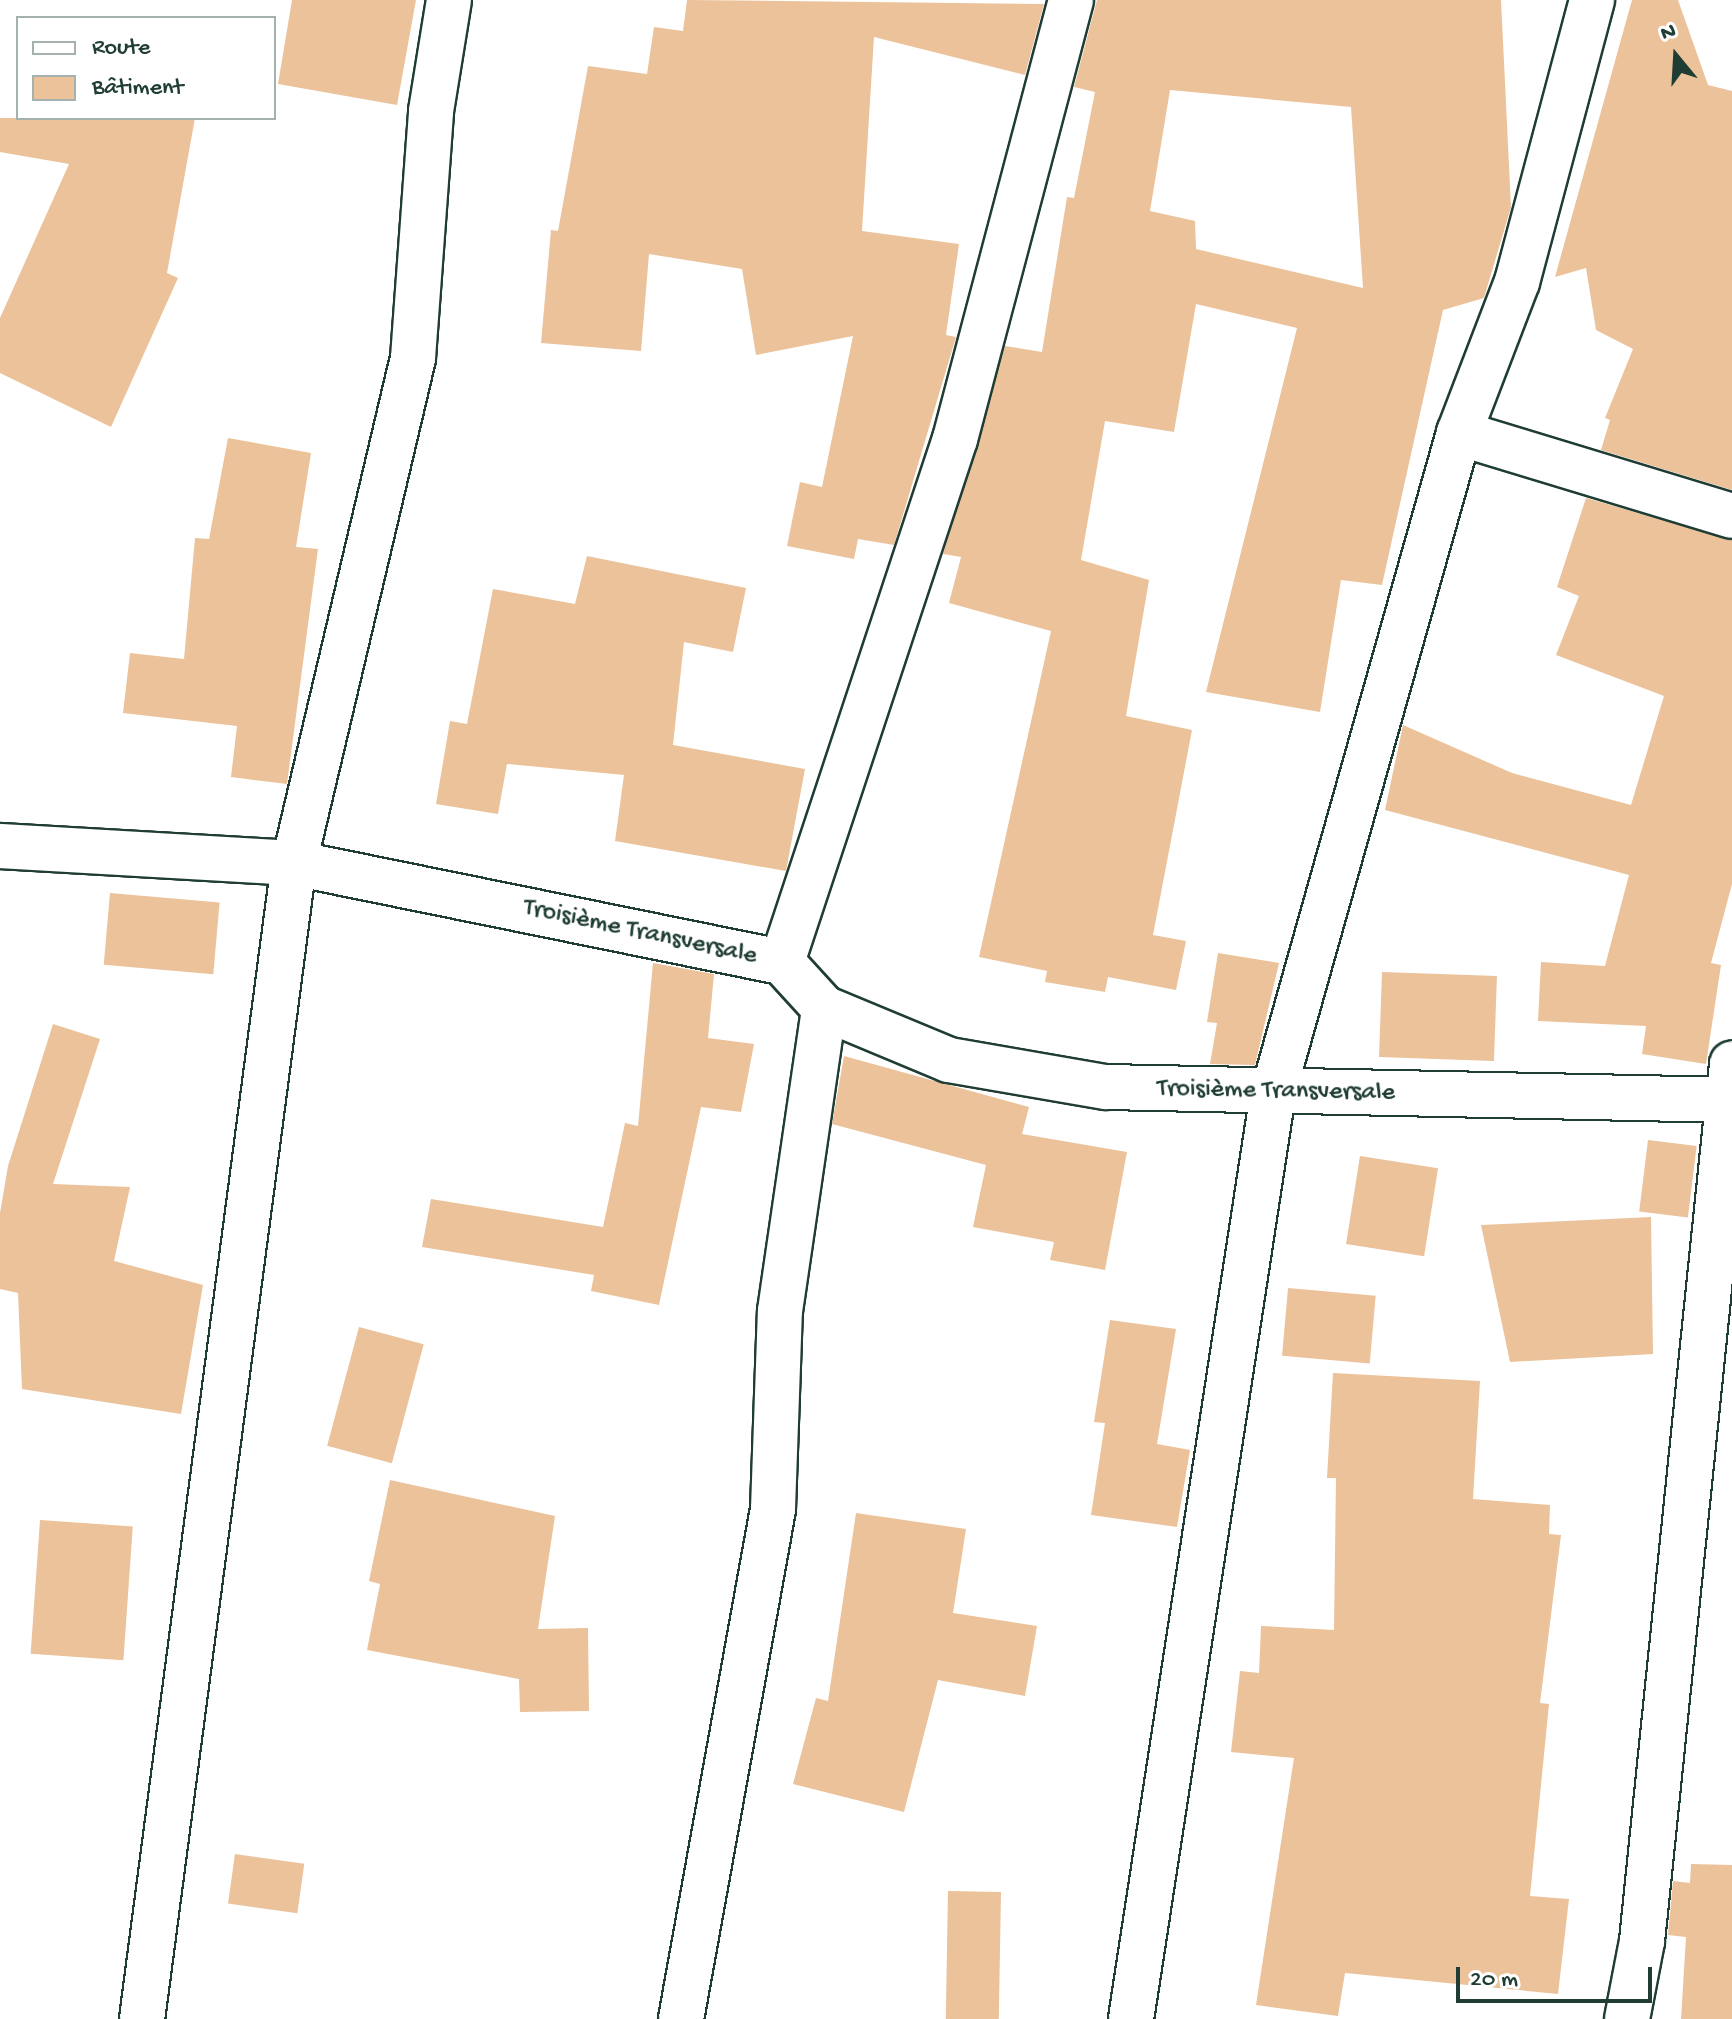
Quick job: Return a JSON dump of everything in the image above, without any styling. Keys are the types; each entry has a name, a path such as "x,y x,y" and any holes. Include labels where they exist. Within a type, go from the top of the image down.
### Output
{"street":[{"path":"142,2019 294,863 413,358 431,111 449,0"},
{"path":"782,962 955,439 1071,0"},
{"path":"1131,2019 1273,1093 1459,433 1517,282 1592,0"},
{"path":"1459,433 1732,516"},
{"name":"Troisième Transversale","path":"0,846 294,863 782,962 824,1008 949,1060 1106,1087 1273,1093 1730,1088"},
{"path":"681,2019 773,1509 780,1311 824,1008"},
{"path":"1627,2019 1642,1941 1730,1088"}],"building":[{"path":"292,0 416,0 397,105 278,84"},
{"path":"687,0 1044,4 1025,75 874,37 862,231 959,244 946,335 956,337 894,545 858,539 854,559 787,546 800,482 822,487 853,336 756,355 742,269 649,254 641,351 541,343 551,230 558,231 588,66 647,74 654,27 683,31"},
{"path":"1097,0 1501,0 1511,207 1484,298 1443,310 1382,585 1341,580 1320,712 1206,692 1297,328 1196,304 1174,432 1105,421 1081,560 1149,580 1126,716 1192,730 1153,935 1186,941 1176,990 1108,977 1105,992 1045,982 1047,971 979,957 1051,631 949,603 961,557 943,554 1005,346 1042,352 1067,197 1074,198 1095,92 1074,87","holes":["1170,90 1351,107 1363,288 1196,249 1195,221 1150,211"]},
{"path":"1632,0 1678,0 1708,85 1732,91 1732,490 1601,450 1610,420 1605,418 1633,349 1596,330 1586,268 1555,277"},
{"path":"0,118 195,120 167,273 178,278 111,427 0,373 0,318 69,164 0,152"},
{"path":"228,438 311,453 296,547 318,549 287,784 231,777 237,726 123,713 130,653 184,659 195,538 209,539"},
{"path":"1586,498 1732,540 1732,884 1711,963 1721,965 1706,1064 1642,1054 1646,1026 1538,1021 1541,962 1605,966 1629,875 1385,810 1403,725 1512,773 1631,805 1664,696 1556,655 1579,596 1557,587"},
{"path":"587,556 746,588 733,652 684,642 673,745 805,769 786,871 615,841 624,775 507,764 498,814 436,804 450,721 467,724 493,589 575,604"},
{"path":"110,893 220,903 213,974 104,965"},
{"path":"1218,953 1279,963 1255,1065 1210,1064 1217,1023 1207,1022"},
{"path":"653,963 714,974 708,1038 754,1044 741,1112 701,1107 659,1305 591,1291 594,1275 422,1247 431,1199 603,1227 625,1123 638,1126"},
{"path":"1382,972 1497,976 1494,1061 1379,1057"},
{"path":"53,1024 100,1039 53,1184 130,1187 114,1261 203,1285 181,1414 22,1389 18,1293 0,1289 0,1213 8,1166"},
{"path":"844,1056 1029,1107 1022,1134 1127,1152 1105,1270 1050,1260 1054,1242 973,1227 986,1165 832,1124"},
{"path":"1648,1140 1697,1146 1688,1217 1639,1211"},
{"path":"1360,1156 1438,1168 1424,1256 1346,1244"},
{"path":"1651,1217 1653,1354 1510,1362 1481,1225"},
{"path":"1288,1288 1376,1296 1370,1363 1282,1356"},
{"path":"1110,1320 1176,1329 1157,1444 1190,1450 1177,1527 1091,1515 1105,1423 1094,1422"},
{"path":"359,1327 424,1344 392,1463 327,1446"},
{"path":"1333,1373 1480,1381 1473,1499 1550,1505 1549,1534 1561,1535 1540,1703 1549,1704 1530,1896 1569,1899 1558,1994 1345,1973 1338,2016 1256,2005 1294,1758 1231,1752 1240,1671 1259,1673 1261,1626 1334,1630 1336,1478 1327,1478"},
{"path":"390,1480 555,1516 538,1629 588,1628 589,1711 520,1712 519,1679 367,1650 380,1584 369,1581"},
{"path":"856,1513 966,1529 953,1613 1037,1626 1025,1696 938,1680 904,1812 793,1784 816,1698 828,1701"},
{"path":"40,1520 133,1526 123,1660 31,1654"},
{"path":"235,1854 304,1864 297,1913 228,1904"},
{"path":"1691,1864 1732,1865 1732,2019 1681,2019 1686,1937 1668,1935 1673,1881 1690,1883"},
{"path":"948,1891 1001,1892 999,2019 946,2019"}]}
